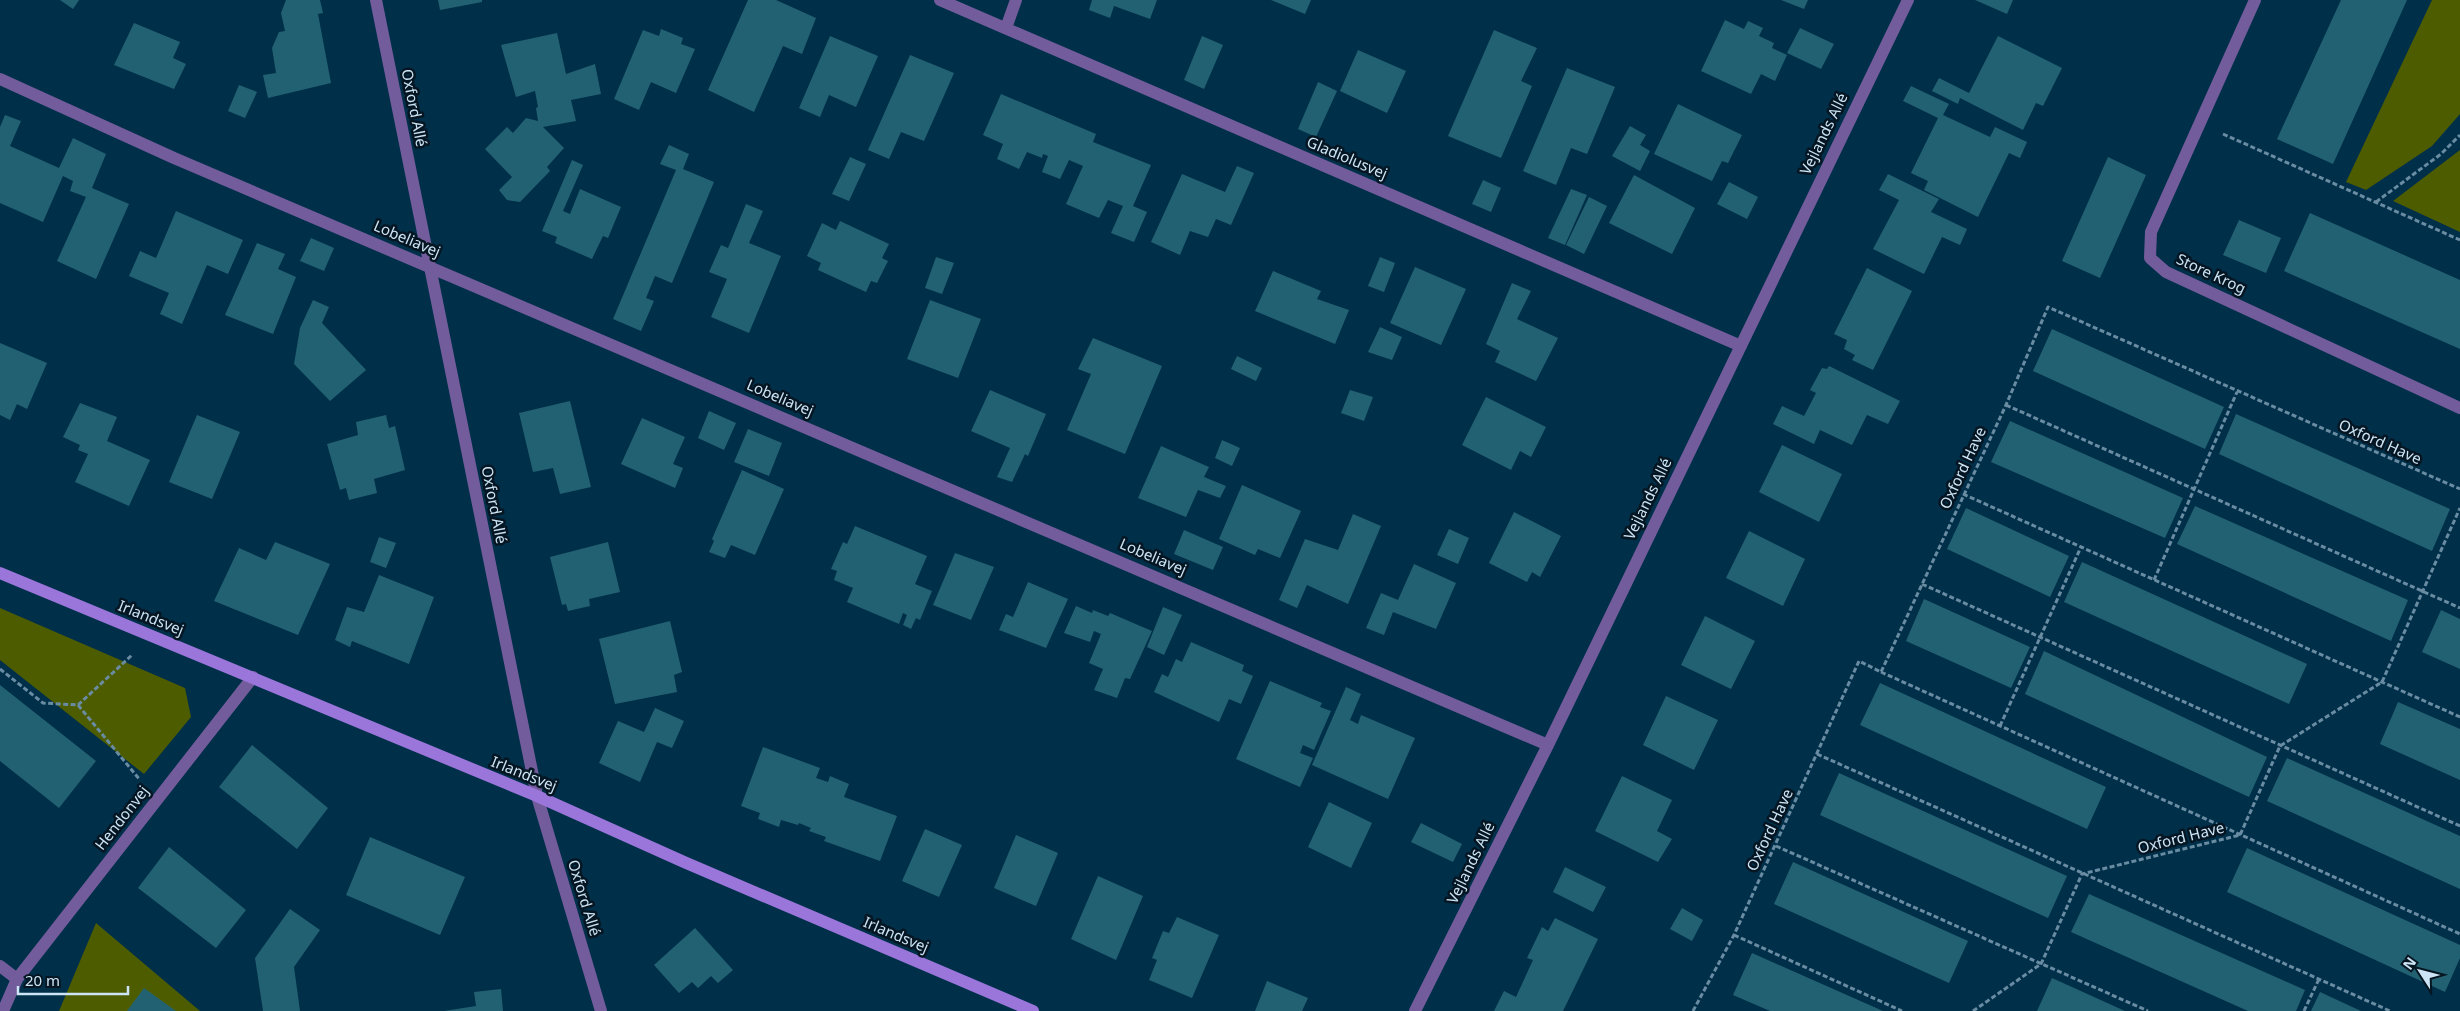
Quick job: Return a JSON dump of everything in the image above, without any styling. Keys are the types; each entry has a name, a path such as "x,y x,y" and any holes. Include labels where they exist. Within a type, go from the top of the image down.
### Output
{"street":[{"name":"Oxford Allé","path":"376,0 537,796 601,1011"},
{"name":"Gladiolusvej","path":"940,0 1741,346"},
{"path":"1006,28 1016,0"},
{"name":"Vejlands Allé","path":"1415,1011 1548,744 1908,0"},
{"name":"Store Krog","path":"2255,0 2150,232 2150,258 2166,272 2460,408"},
{"name":"Lobeliavej","path":"0,79 174,158 1548,744"},
{"name":"Irlandsvej","path":"0,573 537,796 684,862 1033,1011"},
{"name":"Hendonvej","path":"3,1011 17,979 253,677"},
{"path":"0,966 17,979"}],"path":[{"path":"2199,123 2460,240"},
{"path":"2376,202 2441,154 2460,135"},
{"name":"Oxford Have","path":"1693,1011 1734,935 1859,661 1882,672 1963,494 2006,405 2048,307 2460,490"},
{"path":"2154,580 2237,392"},
{"path":"2006,405 2460,608"},
{"path":"1963,494 2460,717"},
{"path":"2280,746 2382,682 2424,592 2460,508"},
{"path":"2000,726 2081,548"},
{"path":"1922,584 2460,826"},
{"path":"0,669 43,703 78,705 153,636"},
{"path":"1882,672 2460,934"},
{"path":"78,705 157,800"},
{"name":"Oxford Have","path":"2082,874 2240,835 2280,746"},
{"path":"1817,754 2390,1011"},
{"path":"1776,846 2148,1011"},
{"path":"1973,1011 2041,964 2082,874"},
{"path":"1734,935 1902,1011"},
{"path":"2304,1011 2319,979"}],"green space":[{"path":"2432,0 2460,0 2460,114 2432,146 2366,190 2346,182"},
{"path":"2460,150 2460,232 2393,201"},
{"path":"0,608 185,688 191,717 144,774 0,660"},
{"path":"96,923 200,1011 59,1011"}],"building":[{"path":"60,0 79,0 73,9"},
{"path":"286,0 320,0 323,13 318,14 331,83 268,98 263,75 276,73 272,48 279,32 285,31 281,13"},
{"path":"438,0 482,0 482,2 440,10"},
{"path":"748,0 776,0 816,18 802,54 783,46 754,112 708,90"},
{"path":"1092,0 1157,0 1150,19 1114,6 1110,18 1089,10"},
{"path":"1271,0 1311,0 1305,14"},
{"path":"1781,0 1808,0 1804,9"},
{"path":"1975,0 2013,0 2007,14"},
{"path":"2341,0 2407,0 2333,164 2277,139"},
{"path":"1725,20 1744,29 1748,21 1763,28 1759,36 1774,43 1772,48 1787,55 1775,81 1761,74 1751,94 1701,71"},
{"path":"134,23 180,42 173,58 186,64 174,89 114,65"},
{"path":"1800,28 1834,44 1821,69 1787,53"},
{"path":"661,29 683,38 681,44 695,49 676,93 651,82 639,110 614,99 643,30 659,36"},
{"path":"1494,30 1537,48 1521,81 1532,86 1501,158 1448,136"},
{"path":"557,33 566,74 595,64 601,94 571,100 576,121 543,127 564,148 547,167 550,171 520,202 507,200 499,190 512,177 485,149 507,127 513,133 526,118 538,121 536,108 538,107 535,91 516,97 501,45"},
{"path":"830,36 878,56 856,107 829,95 820,117 799,108"},
{"path":"1202,36 1223,45 1204,89 1184,80"},
{"path":"1998,36 2062,68 2043,106 2036,103 2023,130 1960,98 1958,104 1932,91 1939,78 1969,93"},
{"path":"1358,50 1406,71 1387,113 1340,91"},
{"path":"910,55 954,73 924,141 901,132 889,159 868,150"},
{"path":"1567,68 1615,87 1587,154 1571,148 1556,185 1523,171"},
{"path":"1318,82 1337,91 1316,137 1298,129"},
{"path":"239,85 257,92 245,118 228,111"},
{"path":"1911,86 1949,104 1943,115 1990,137 1995,127 2027,142 2020,158 2009,153 1978,217 1924,190 1928,181 1911,173 1938,118 1903,101"},
{"path":"1001,94 1096,134 1093,142 1151,165 1133,206 1147,212 1134,242 1111,233 1123,206 1108,200 1099,218 1066,204 1083,166 1069,160 1060,179 1042,172 1048,156 1043,154 1042,158 1027,152 1019,169 997,159 1003,144 983,135"},
{"path":"1678,104 1742,135 1728,163 1722,161 1712,181 1654,154"},
{"path":"5,115 21,121 10,146 59,168 73,138 106,154 92,188 129,204 96,279 57,261 86,197 70,191 73,181 63,176 43,222 0,203 0,127"},
{"path":"1630,126 1646,135 1640,145 1650,151 1640,171 1612,156"},
{"path":"669,145 689,154 683,169 714,182 672,283 655,276 646,298 654,301 641,331 613,319 676,170 660,164"},
{"path":"850,157 866,164 849,201 832,194"},
{"path":"2108,157 2146,175 2100,278 2062,261"},
{"path":"572,160 583,165 563,211 570,214 580,189 621,207 608,238 603,236 592,259 555,243 557,237 542,231"},
{"path":"1237,166 1254,173 1231,225 1216,219 1208,237 1190,231 1180,255 1151,242 1182,174 1225,192"},
{"path":"1888,174 1939,199 1931,212 1967,229 1960,245 1942,237 1924,274 1873,249 1899,200 1879,190"},
{"path":"1634,175 1695,208 1672,254 1609,223"},
{"path":"1483,180 1501,188 1491,212 1472,204"},
{"path":"1729,182 1758,197 1747,219 1717,204"},
{"path":"1571,189 1587,195 1565,245 1548,238"},
{"path":"1589,197 1607,206 1584,254 1566,245"},
{"path":"746,204 763,211 749,243 781,256 749,333 711,317 727,279 709,272 721,245 728,248"},
{"path":"176,211 243,240 228,274 207,265 182,324 160,314 169,293 129,276 140,251 156,258"},
{"path":"2310,213 2460,280 2460,349 2284,271"},
{"path":"2239,220 2281,238 2266,273 2223,255"},
{"path":"840,221 889,244 882,258 888,261 877,283 871,281 866,292 818,270 821,263 807,256 822,223 836,230"},
{"path":"311,238 334,248 324,271 300,261"},
{"path":"257,243 285,254 278,269 296,277 273,334 225,315"},
{"path":"936,257 954,263 942,294 925,288"},
{"path":"1380,257 1395,263 1384,292 1368,286"},
{"path":"1415,267 1466,289 1441,345 1390,323"},
{"path":"1867,268 1912,291 1873,370 1852,360 1855,355 1844,349 1847,340 1834,334"},
{"path":"1273,271 1321,291 1317,299 1349,310 1335,344 1255,311"},
{"path":"1512,283 1531,291 1517,319 1558,338 1536,381 1495,362 1500,351 1486,344"},
{"path":"313,300 329,307 322,323 366,370 330,401 294,364 300,328"},
{"path":"930,300 981,319 958,378 907,359"},
{"path":"1380,327 1402,337 1392,360 1368,352"},
{"path":"2052,329 2224,407 2205,449 2033,371"},
{"path":"1093,338 1162,366 1125,454 1067,430 1091,374 1078,369"},
{"path":"0,343 47,363 27,409 17,404 10,420 0,415"},
{"path":"1237,356 1262,368 1256,381 1231,369"},
{"path":"1829,366 1900,401 1888,424 1867,415 1852,445 1820,430 1814,444 1773,424 1782,406 1804,416 1816,393 1810,390 1822,368 1827,369"},
{"path":"990,390 1046,414 1028,456 1025,454 1012,482 997,477 1010,448 971,431"},
{"path":"1350,390 1373,397 1364,421 1341,413"},
{"path":"1486,397 1546,427 1531,457 1520,451 1511,470 1462,445"},
{"path":"570,401 591,487 560,494 553,468 533,472 519,413"},
{"path":"80,403 117,417 107,441 150,460 129,506 75,482 88,454 78,450 80,445 63,437"},
{"path":"709,411 736,423 724,450 698,438"},
{"path":"2236,414 2450,509 2432,551 2219,454"},
{"path":"197,415 240,432 212,499 169,482"},
{"path":"386,415 389,428 395,426 405,470 374,479 377,493 349,500 346,488 340,490 327,444 358,435 356,422"},
{"path":"642,418 685,437 673,464 683,468 675,488 621,464"},
{"path":"2010,421 2183,498 2165,538 1991,462"},
{"path":"748,429 782,443 769,476 734,462"},
{"path":"1222,440 1240,448 1232,466 1215,458"},
{"path":"1782,445 1842,474 1819,522 1759,492"},
{"path":"1161,446 1209,467 1204,477 1226,486 1220,498 1198,490 1186,517 1138,498"},
{"path":"742,470 784,489 755,555 731,545 725,558 709,552 714,541 712,539"},
{"path":"1242,485 1301,511 1280,558 1258,549 1255,555 1219,539"},
{"path":"2195,506 2408,600 2391,641 2177,544"},
{"path":"1966,508 2069,556 2050,597 1947,549"},
{"path":"1514,512 1561,536 1540,577 1532,572 1527,582 1489,563"},
{"path":"1353,514 1381,526 1348,604 1307,585 1297,608 1279,600 1305,539 1338,550"},
{"path":"855,526 927,556 915,584 932,591 920,620 916,618 911,629 903,625 907,615 903,613 899,624 847,602 853,588 834,580 837,571 831,569 843,542 847,544"},
{"path":"1449,529 1469,538 1458,564 1437,555"},
{"path":"1184,530 1223,547 1213,570 1174,554"},
{"path":"1749,531 1805,559 1783,606 1726,578"},
{"path":"379,537 396,543 386,568 370,562"},
{"path":"275,542 330,564 298,635 214,601 239,548 266,560"},
{"path":"608,542 620,592 589,599 590,606 568,611 566,604 562,605 550,557"},
{"path":"955,553 994,567 971,620 933,605"},
{"path":"2082,562 2307,664 2289,704 2064,602"},
{"path":"1414,564 1456,583 1436,629 1393,612 1384,635 1366,628 1381,593 1398,600"},
{"path":"379,575 434,597 409,664 352,641 350,647 335,640 347,607 364,612"},
{"path":"1028,582 1068,599 1046,648 999,630 1006,614 1013,617"},
{"path":"1924,599 2030,647 2011,688 1906,641"},
{"path":"1076,606 1092,613 1093,610 1108,616 1110,613 1152,631 1130,679 1125,678 1117,698 1094,690 1103,669 1089,663 1101,634 1094,631 1090,642 1064,633"},
{"path":"1163,607 1182,615 1164,655 1147,647"},
{"path":"2441,610 2460,619 2460,669 2422,652"},
{"path":"1705,616 1755,641 1731,689 1681,665"},
{"path":"670,621 682,672 674,675 677,692 615,704 599,639"},
{"path":"1191,642 1244,665 1242,671 1253,676 1241,704 1229,699 1219,722 1154,692 1162,674 1168,677 1176,659 1182,662"},
{"path":"2044,651 2267,757 2249,797 2025,694"},
{"path":"1270,681 1322,703 1320,707 1331,711 1314,750 1303,745 1300,753 1313,758 1300,787 1236,759"},
{"path":"1880,683 2106,787 2087,829 1860,725"},
{"path":"0,685 96,761 59,808 0,761"},
{"path":"1346,687 1361,694 1350,720 1358,724 1361,715 1415,738 1388,799 1312,765"},
{"path":"1666,696 1718,720 1694,770 1643,745"},
{"path":"2398,702 2460,729 2460,780 2380,744"},
{"path":"655,708 684,721 672,748 657,742 640,782 599,763 618,721 644,732"},
{"path":"252,745 328,808 297,849 219,787"},
{"path":"763,747 820,768 816,778 828,782 830,776 849,784 844,797 897,816 880,861 824,841 826,837 809,831 811,828 799,823 798,825 781,820 779,827 758,819 760,813 741,806"},
{"path":"2287,758 2460,836 2460,889 2267,801"},
{"path":"1839,773 2067,876 2048,918 1820,815"},
{"path":"1622,776 1672,800 1657,831 1672,839 1658,862 1595,831"},
{"path":"1329,802 1372,823 1351,868 1308,847"},
{"path":"1421,823 1462,844 1453,862 1411,842"},
{"path":"925,829 962,845 939,897 902,881"},
{"path":"1016,835 1058,853 1036,906 994,888"},
{"path":"370,837 465,877 440,935 346,895"},
{"path":"169,847 246,910 216,948 138,888"},
{"path":"2247,848 2460,945 2460,958 2445,992 2227,892"},
{"path":"1793,862 1968,941 1949,983 1774,904"},
{"path":"1565,867 1606,887 1593,912 1553,892"},
{"path":"1098,876 1143,896 1116,960 1071,939"},
{"path":"2089,894 2305,990 2296,1011 2248,1011 2071,932"},
{"path":"1682,908 1703,920 1692,941 1670,929"},
{"path":"290,909 320,930 294,967 300,1011 263,1011 255,958"},
{"path":"1177,917 1219,935 1192,998 1149,980 1157,960 1152,958 1163,931 1169,933"},
{"path":"1555,918 1598,939 1563,1011 1494,1011 1504,991 1516,997 1533,960 1527,958 1542,927 1548,931"},
{"path":"695,928 733,970 718,983 711,976 698,988 692,982 679,993 654,965"},
{"path":"1752,953 1883,1011 1770,1011 1733,995"},
{"path":"2052,978 2125,1011 2037,1011"},
{"path":"1267,981 1308,998 1302,1011 1255,1011"},
{"path":"144,988 176,1011 127,1011"},
{"path":"501,989 503,1011 444,1011 476,1006 474,992"},
{"path":"2320,992 2361,1011 2311,1011"}]}
